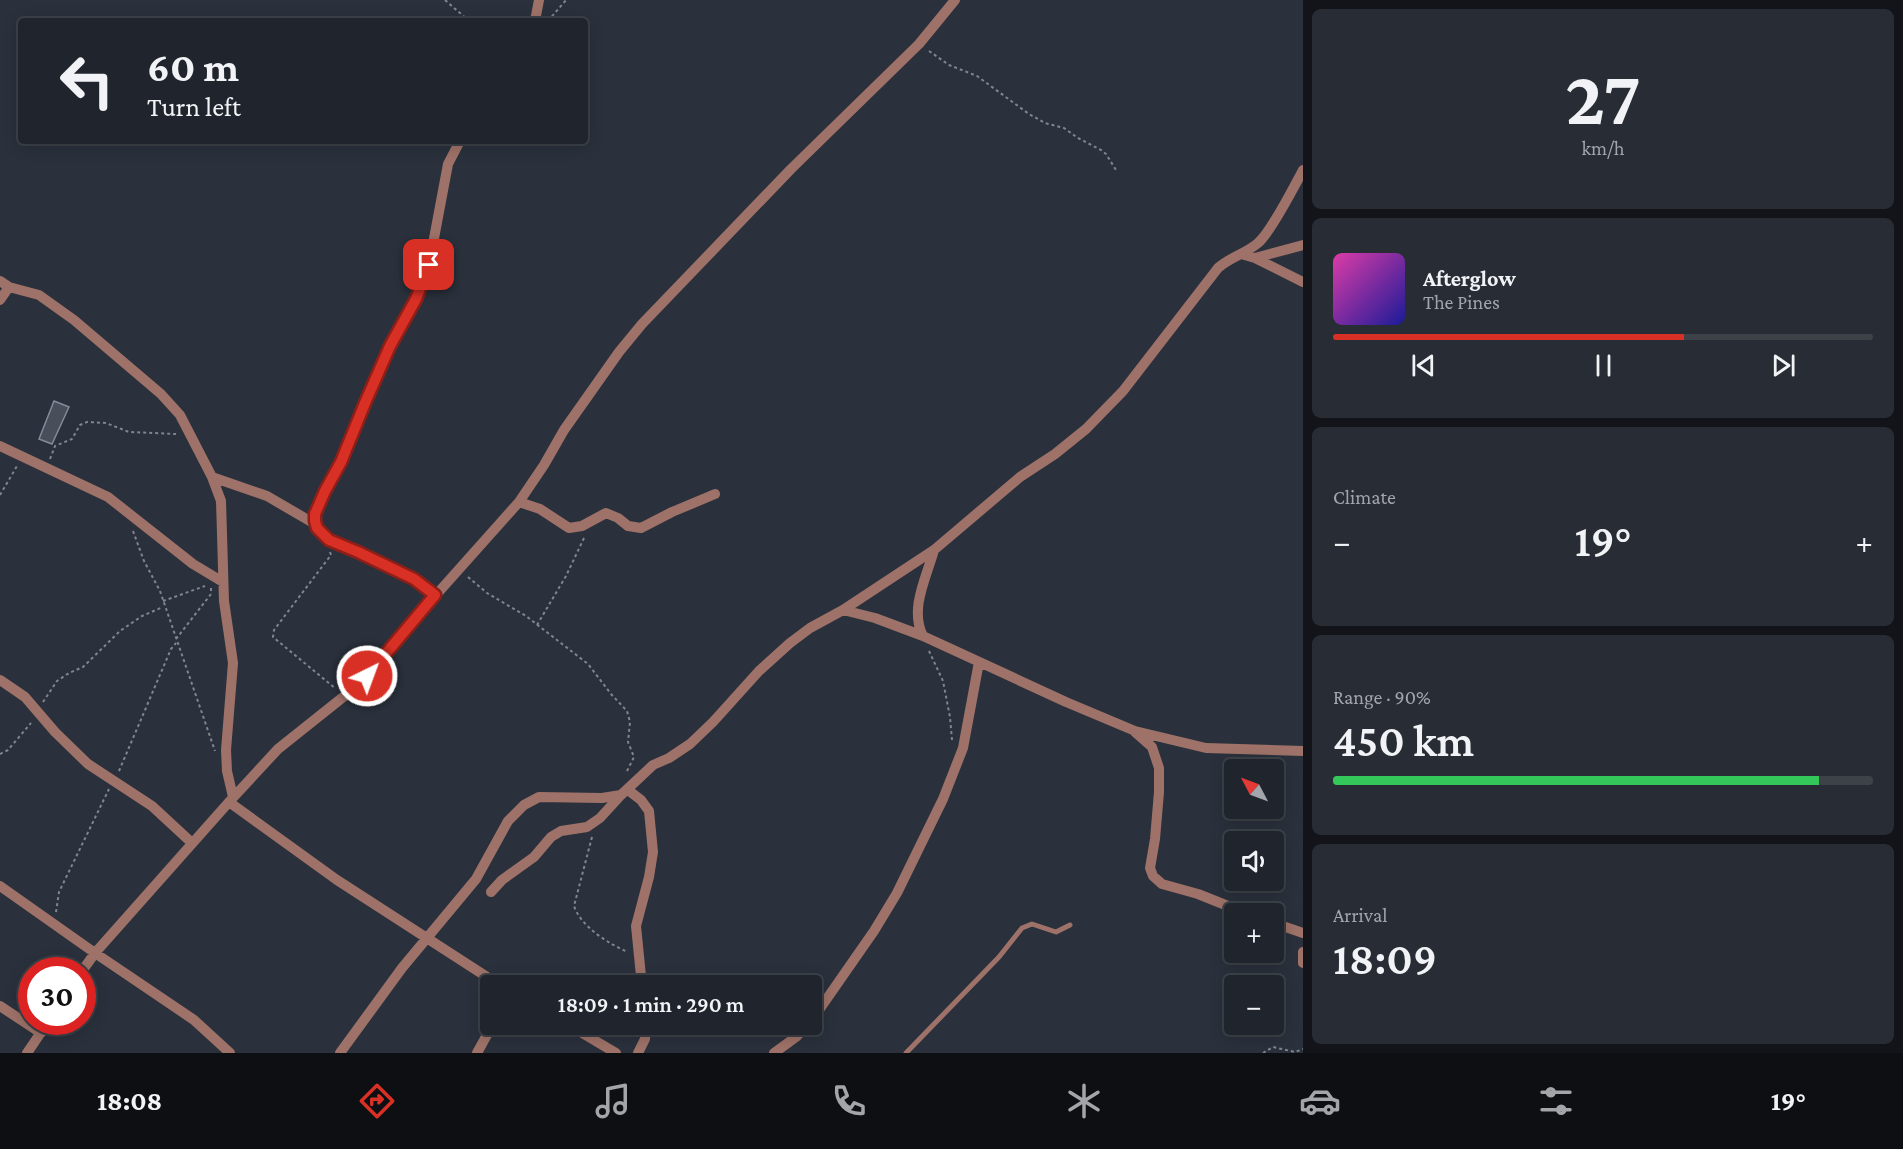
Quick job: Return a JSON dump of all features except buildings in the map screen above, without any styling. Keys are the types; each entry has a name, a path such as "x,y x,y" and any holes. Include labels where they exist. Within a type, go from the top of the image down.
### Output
{"street":[{"path":"535,18 538,0"},
{"path":"92,957 278,749 377,666 435,595 519,502 577,411 642,324 791,169 919,44 955,0"},
{"path":"315,524 315,514 341,462 390,346 423,285 429,265 448,164 458,144"},
{"path":"491,892 502,880 534,857 551,837 561,831 588,827 653,765 681,751 698,738 759,671 810,628 843,610 934,549 1020,477 1055,454 1086,429 1123,391 1218,268 1261,240 1303,170"},
{"path":"1255,258 1303,245"},
{"path":"1241,254 1255,258 1303,282"},
{"path":"0,300 5,284 39,295 94,336 180,415 212,477 221,501 223,582 233,663 227,727 227,771 231,799 337,880 484,975"},
{"path":"0,446 98,491 193,564 223,582"},
{"path":"212,477 267,496 315,524 329,540 414,579 435,595"},
{"path":"519,502 540,509 569,528 582,526 606,513 618,518 628,526 640,528 715,494"},
{"path":"923,636 920,630 921,592 934,549"},
{"path":"843,610 874,618 923,636 1135,731 1206,748 1303,752"},
{"path":"822,1006 874,931 897,893 943,799 963,748 979,662"},
{"path":"0,680 25,697 37,713 88,764 152,806 192,843"},
{"path":"1135,731 1152,747 1159,768 1160,792 1150,868 1153,876 1162,884 1224,904"},
{"path":"340,1053 402,968 476,879 508,821 524,805 539,797 602,798 624,792 641,800 649,811 653,852 636,926 641,975"},
{"path":"0,886 194,1020 230,1053"},
{"path":"1284,926 1303,933"},
{"path":"1303,952 1303,963"},
{"path":"0,1006 18,1018"},
{"path":"27,1053 40,1035"},
{"path":"477,1053 487,1035"},
{"path":"586,1035 616,1053"},
{"path":"638,1053 645,1035"},
{"path":"774,1053 798,1035"}],"lane":[{"path":"906,1053 999,957 1022,928 1032,924 1056,932 1070,925"}],"path":[{"path":"445,0 466,18"},
{"path":"551,18 566,0"},
{"path":"919,44 949,65 977,76 1029,114 1045,123 1064,128 1101,150 1116,170"},
{"path":"47,467 56,446 72,439 80,425 87,422 106,423 129,432 166,433 192,438"},
{"path":"0,495 22,456"},
{"path":"130,515 138,546 163,601 213,746 222,767 227,771"},
{"path":"537,625 580,549 589,522"},
{"path":"329,540 331,555 274,630 273,637 344,696"},
{"path":"461,567 487,593 511,606 588,664 630,715 628,742 634,757 628,766 624,792"},
{"path":"60,928 56,904 59,892 115,780 171,649 211,594 211,584 163,601"},
{"path":"0,754 8,750 37,713 57,681 83,668 120,631 164,606"},
{"path":"923,636 943,681 953,749"},
{"path":"600,818 586,856 574,906 576,912 593,931 622,950 639,957"},
{"path":"1263,1053 1273,1047 1295,1052 1303,1049"}],"route":[{"path":"367,676 435,595 414,579 329,540 317,528 315,514 341,462 390,346 423,285 429,265"}]}
